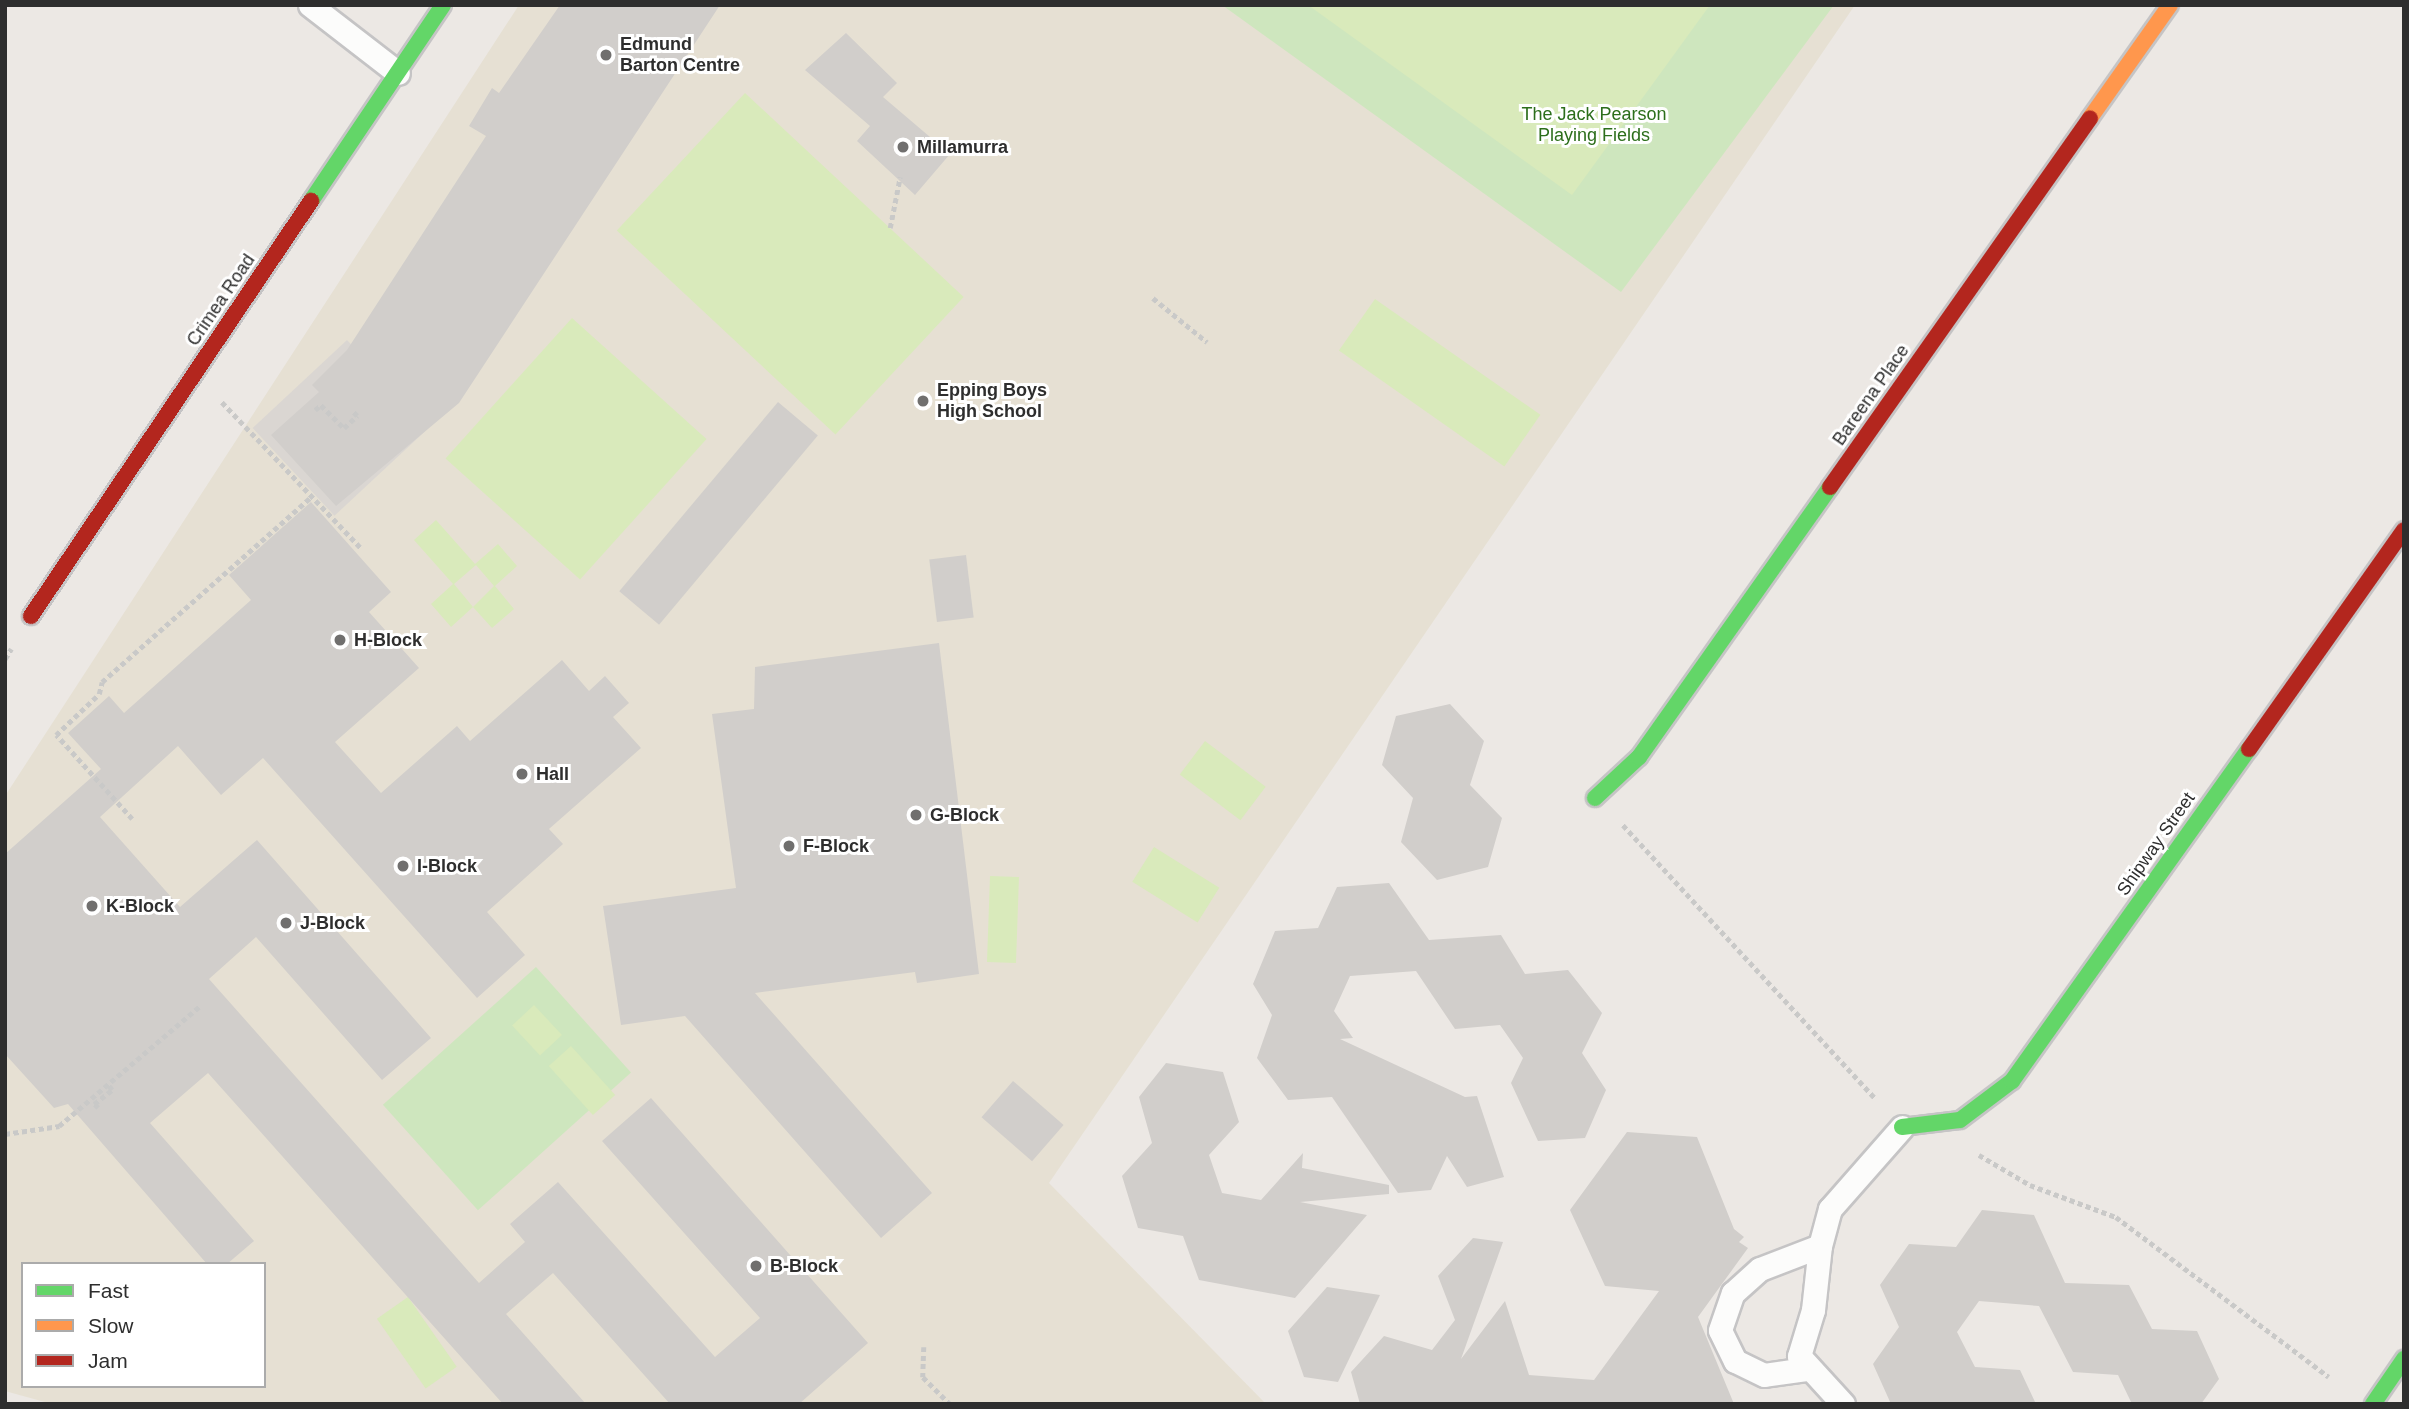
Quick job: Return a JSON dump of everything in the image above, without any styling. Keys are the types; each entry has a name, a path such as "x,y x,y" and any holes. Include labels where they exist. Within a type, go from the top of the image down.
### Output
{"street":[{"name":"Crimea Road","path":"31,615 443,5"},
{"name":"Bareena Place","path":"1595,797 1640,757 2170,5"},
{"name":"Shipway Street","path":"1902,1126 1960,1120 2012,1080 2404,530"},
{"path":"2373,1404 2404,1359"}],"lane":[{"path":"310,5 398,73"},
{"path":"1843,1404 1806,1369 1800,1338 1813,1310 1820,1246 1830,1209 1902,1126"},
{"path":"1806,1369 1764,1375 1735,1361 1720,1330 1733,1293 1760,1269 1820,1246"}],"path":[{"path":"890,228 900,177"},
{"path":"1153,298 1207,342"},
{"path":"189,381 226,405 361,548"},
{"path":"315,410 321,405 344,428 357,416 353,412"},
{"path":"132,819 56,735 99,694 102,682 312,496"},
{"path":"5,1134 58,1126 199,1007"},
{"path":"98,1108 94,1104 111,1090 107,1084"},
{"path":"924,1347 923,1377 950,1404"}],"shaded area":[{"name":"Epping Boys High School","path":"519,5 1855,5 1049,1183 1266,1404 52,1404 5,1391 5,796"},
{"path":"347,340 429,428 334,516 253,428"}],"green space":[{"name":"The Jack Pearson Playing Fields","path":"1222,5 1834,5 1621,292"},
{"path":"1308,5 1710,5 1572,195"},
{"path":"745,93 964,297 835,434 617,230"},
{"path":"1375,299 1540,415 1504,466 1339,351"},
{"path":"572,318 707,439 580,580 446,458"},
{"path":"436,520 475,564 498,544 517,566 495,586 514,609 492,628 473,607 451,627 431,604 453,584 414,540","holes":["476,565 494,586 473,607 454,584"]},
{"path":"1205,741 1266,787 1240,820 1180,775"},
{"path":"1154,847 1219,888 1198,923 1132,882"},
{"path":"990,876 1019,877 1016,963 987,962"},
{"path":"536,967 631,1073 478,1210 383,1105"},
{"path":"534,1005 562,1035 540,1055 512,1025"},
{"path":"571,1046 615,1095 593,1115 549,1066"},
{"path":"408,1297 457,1367 426,1388 377,1319"}],"building":[{"path":"560,5 720,5 459,403 336,506 271,435 319,392 312,385 347,350 486,136 469,126 492,88 499,93"},
{"path":"846,33 897,83 883,97 950,154 915,195 857,141 870,126 805,70"},
{"path":"778,402 818,435 659,625 619,591"},
{"path":"311,502 391,592 369,612 419,668 335,742 381,793 457,726 470,741 562,660 589,691 605,676 629,703 613,717 641,748 549,829 563,844 487,912 525,955 477,998 263,758 221,795 178,746 100,817 180,907 257,840 431,1038 382,1080 256,937 209,979 479,1283 525,1242 510,1224 558,1182 715,1357 760,1318 602,1141 651,1098 868,1343 799,1404 670,1404 553,1273 506,1314 586,1404 503,1404 208,1073 150,1123 254,1241 229,1262 205,1262 68,1104 54,1108 5,1054 5,854 101,769 68,733 109,696 124,713 251,600 229,575"},
{"path":"966,555 974,618 937,622 929,560"},
{"path":"939,643 979,974 917,983 915,972 755,993 932,1193 881,1238 685,1016 621,1025 603,906 736,888 712,714 754,709 755,667"},
{"path":"1450,704 1484,741 1470,785 1502,818 1488,867 1437,880 1401,842 1413,798 1382,765 1396,716"},
{"path":"1389,883 1429,940 1501,935 1525,974 1568,970 1602,1013 1582,1053 1606,1090 1585,1138 1538,1141 1511,1083 1523,1058 1500,1025 1455,1029 1416,971 1350,976 1334,1011 1353,1038 1340,1039 1465,1097 1477,1096 1504,1177 1467,1187 1447,1156 1431,1190 1398,1193 1332,1097 1288,1100 1257,1058 1272,1015 1253,984 1275,931 1318,928 1337,887"},
{"path":"1166,1063 1223,1072 1239,1122 1209,1155 1222,1193 1261,1200 1303,1153 1302,1168 1389,1185 1389,1194 1300,1202 1367,1215 1295,1298 1199,1280 1183,1236 1138,1228 1122,1176 1152,1143 1139,1097"},
{"path":"1013,1081 1064,1125 1032,1161 982,1117"},
{"path":"1627,1132 1697,1137 1734,1229 1744,1237 1739,1242 1748,1248 1698,1317 1734,1404 1360,1404 1351,1372 1384,1336 1432,1350 1455,1320 1438,1276 1473,1238 1503,1242 1461,1359 1505,1301 1529,1375 1594,1380 1659,1291 1605,1286 1570,1210"},
{"path":"1982,1210 2034,1215 2065,1283 2129,1285 2152,1329 2197,1331 2219,1379 2201,1404 2132,1404 2118,1375 2073,1372 2039,1306 1979,1301 1957,1332 1975,1367 2020,1370 2036,1404 1891,1404 1873,1364 1899,1327 1880,1285 1909,1244 1956,1247"},
{"path":"1327,1287 1380,1295 1338,1382 1304,1377 1288,1331"}],"traffic: fast":[{"path":"311,201 443,5"},
{"path":"1595,798 1639,757 1830,487"},
{"path":"1902,1127 1960,1120 2012,1081 2249,749"},
{"path":"2373,1404 2404,1359"}],"traffic: slow":[{"path":"2090,118 2170,5"}],"traffic: jam":[{"path":"1830,487 2090,118"},
{"path":"31,616 311,201"},
{"path":"2249,749 2404,530"}],"place":[{"name":"Edmund Barton Centre","path":"606,55"},
{"name":"Millamurra","path":"903,147"},
{"name":"Epping Boys High School","path":"923,401"},
{"name":"H-Block","path":"340,640"},
{"name":"Hall","path":"522,774"},
{"name":"G-Block","path":"916,815"},
{"name":"F-Block","path":"789,846"},
{"name":"I-Block","path":"403,866"},
{"name":"K-Block","path":"92,906"},
{"name":"J-Block","path":"286,923"},
{"name":"B-Block","path":"756,1266"}]}
